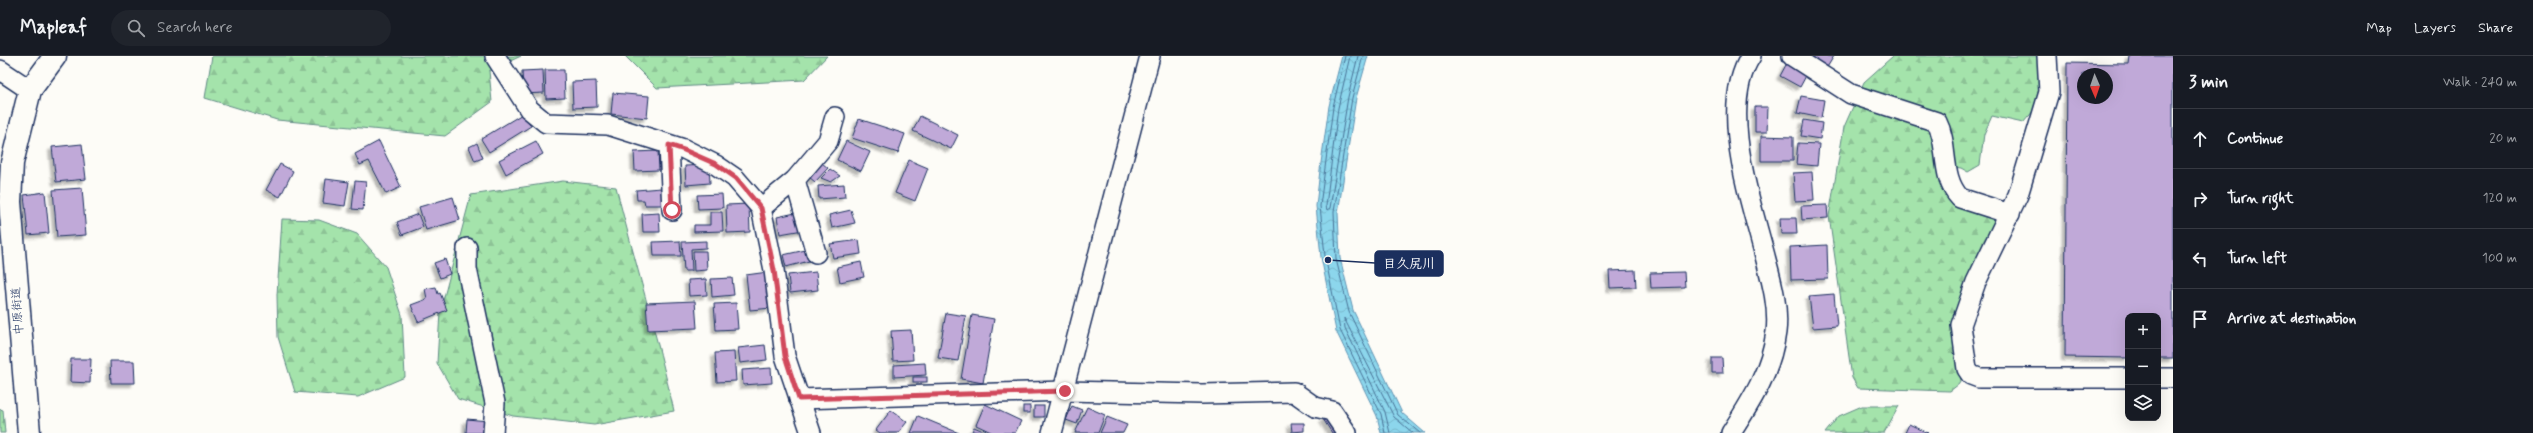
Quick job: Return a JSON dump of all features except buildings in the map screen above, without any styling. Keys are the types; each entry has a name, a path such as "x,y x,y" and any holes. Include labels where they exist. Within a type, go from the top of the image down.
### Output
{"main road":[{"name":"中原街道","path":"29,433 10,202 12,163 30,90 55,56"}],"street":[{"path":"495,56 529,108 546,123 608,125 684,150 716,164 736,178 761,208 774,270 785,356 811,433"},
{"path":"1052,433 1065,391 1150,56"},
{"path":"1731,433 1758,392 1771,362 1776,330 1773,286 1746,183 1738,133 1736,101 1744,67 1751,56"},
{"path":"1792,56 1851,94 1937,122 1941,130 1944,160 1954,192 1960,198 2010,214"},
{"path":"2047,56 2048,92 2018,195 1976,282 1961,325 1967,369 1971,375 1979,378 2125,378"},
{"path":"0,70 30,90"},
{"path":"761,208 795,180 828,141 835,117"},
{"path":"669,145 672,210"},
{"path":"795,180 816,253"},
{"path":"467,248 467,269 496,403 493,433"},
{"path":"2161,378 2173,378"},
{"path":"799,399 1065,391 1202,394 1294,392 1315,407 1332,411 1347,433"}],"green space":[{"path":"212,56 521,56 489,71 492,102 445,136 277,120 205,98"},
{"path":"625,56 827,56 804,80 657,88"},
{"path":"1893,56 2048,56 2046,96 2023,123 1992,116 1984,134 1980,165 1968,172 1961,168 1952,167 1951,183 1999,213 1963,323 1964,366 1959,384 1950,391 1858,388 1852,378 1829,216 1844,127 1864,82"},
{"path":"563,181 616,187 674,411 594,425 513,416 458,399 437,363 440,312 471,195"},
{"path":"282,219 319,220 357,234 386,267 402,315 405,377 358,397 295,392 278,337 277,295"},
{"path":"1862,406 1899,406 1884,433 1825,433 1839,416"},
{"path":"0,409 3,410 5,433 0,433"}],"water":[{"path":"1342,56 1368,56 1356,98 1338,213 1340,258 1353,310 1402,413 1425,433 1381,433 1377,416 1336,331 1321,257 1316,206 1329,106"}],"place":[{"name":"目久尻川","path":"1328,260"}],"route":[{"path":"672,210 669,145 716,164 736,178 761,208 774,270 785,356 799,399 1065,391"}]}
